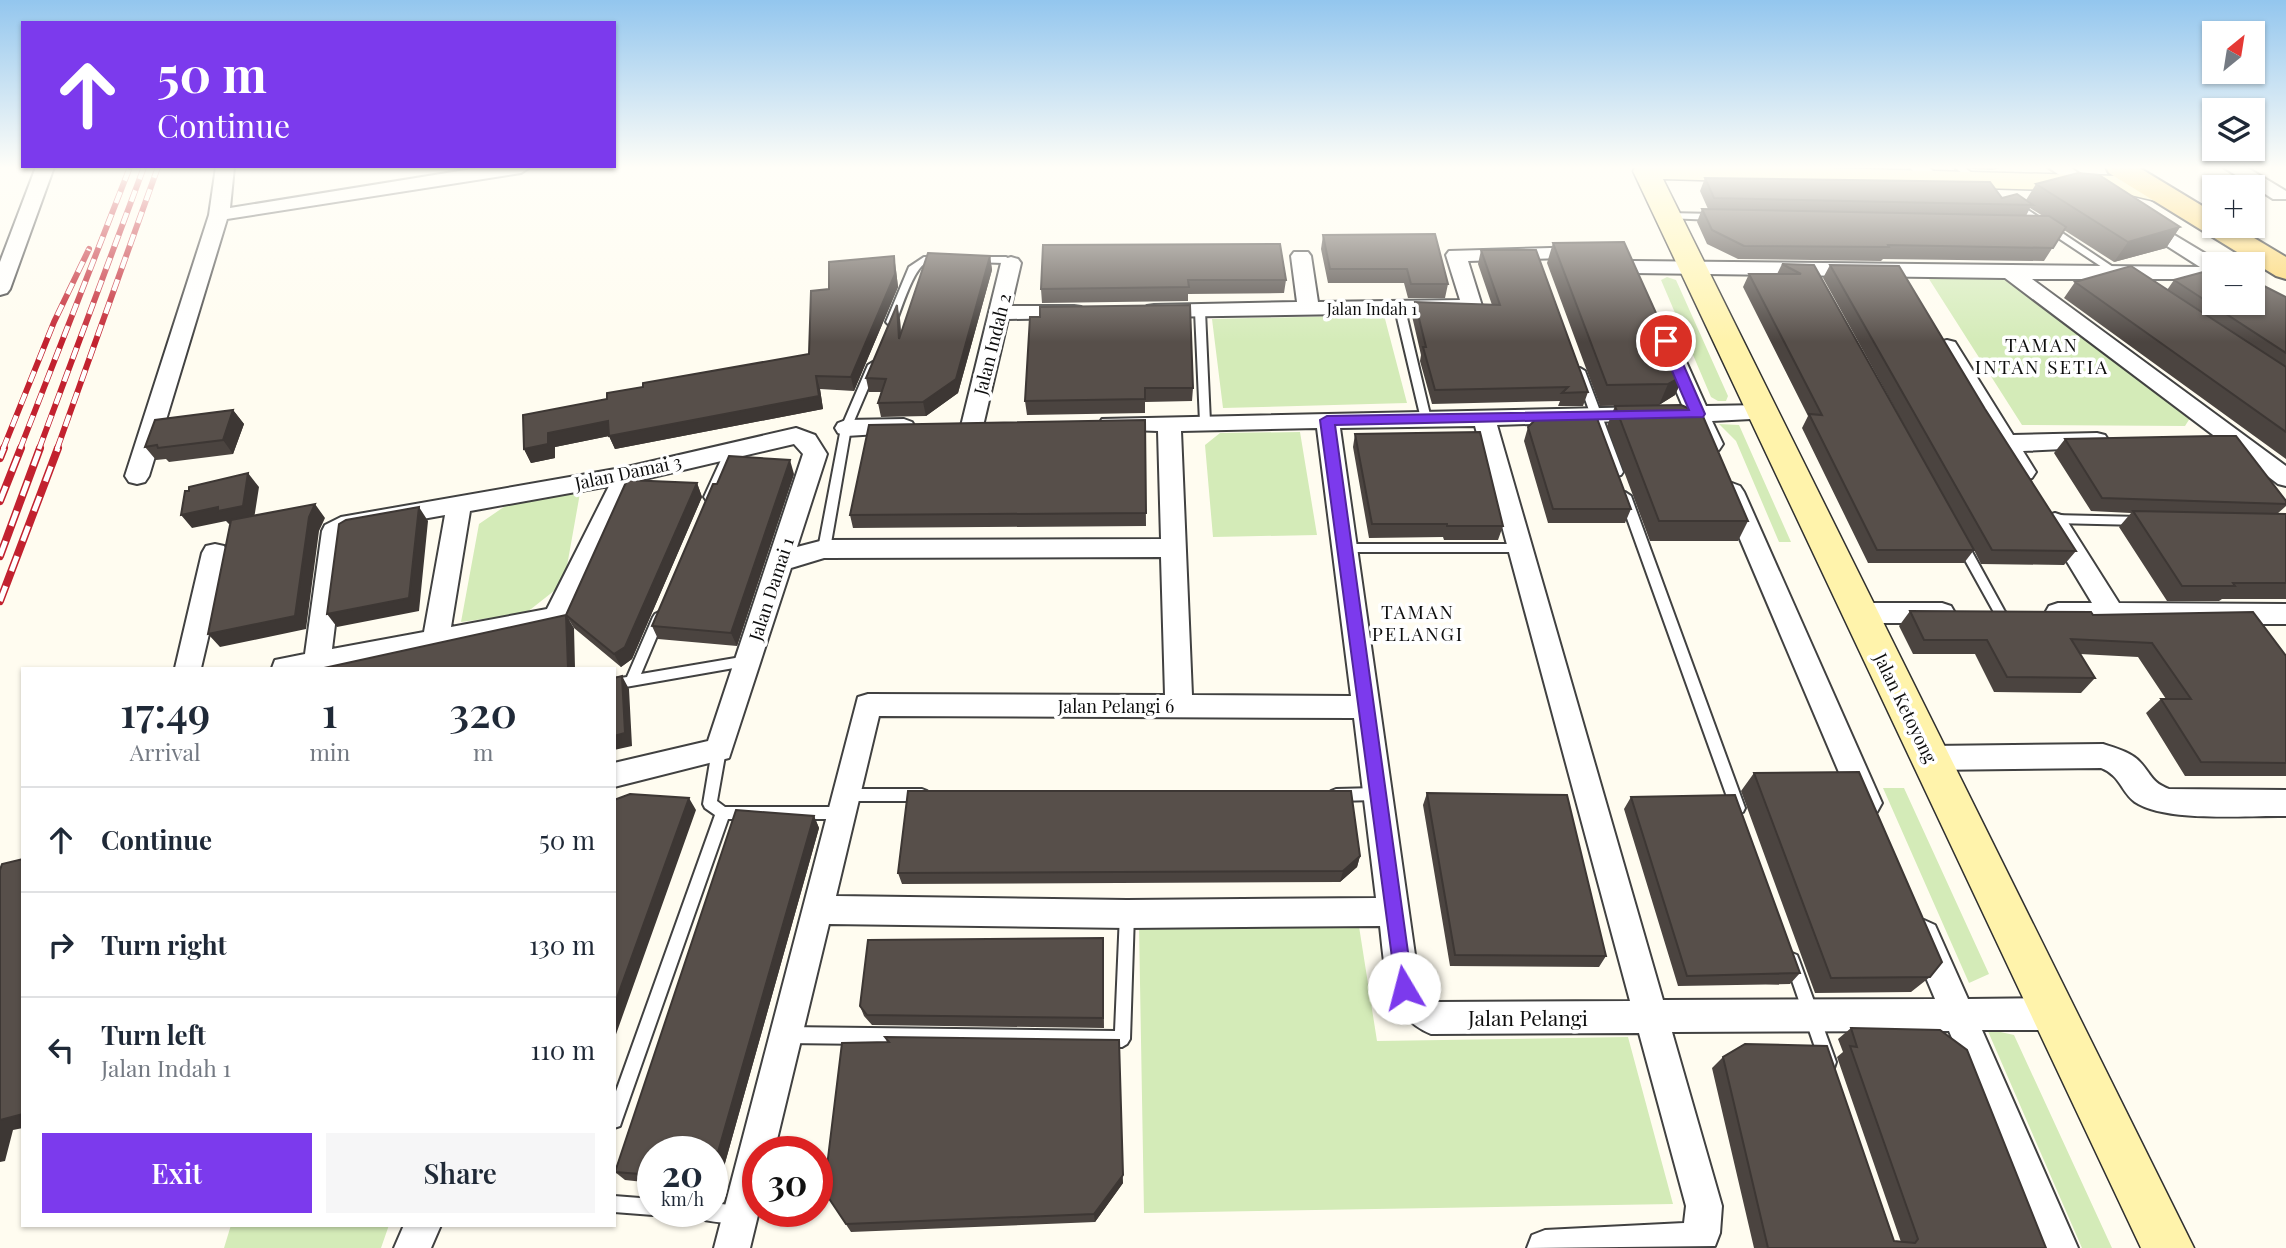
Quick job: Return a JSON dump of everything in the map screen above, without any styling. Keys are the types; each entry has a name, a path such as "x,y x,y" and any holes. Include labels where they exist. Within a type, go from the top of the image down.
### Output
{"main road":[{"path":"2222,225 2286,270"},
{"path":"2265,231 2286,243"}],"street":[{"path":"0,289 24,225"},
{"path":"137,476 216,225"},
{"name":"Jalan Ketoyong","path":"1672,225 2168,1248"},
{"path":"2148,225 2202,259"},
{"name":"Jalan Indah 1","path":"1133,312 1472,306 1456,255 1538,259 1625,254 1634,267"},
{"path":"1301,256 1308,307"},
{"name":"Jalan Indah 2","path":"972,426 1011,263"},
{"path":"1645,292 1634,267 1692,267 1813,275 1900,271 2124,278 2202,274"},
{"path":"1900,271 1914,294"},
{"path":"2011,273 2286,478"},
{"path":"999,313 1093,312"},
{"path":"1661,328 1876,825"},
{"path":"1935,328 2112,614"},
{"path":"1090,424 1763,413"},
{"path":"1484,418 1704,1206 1702,1233 1688,1243 1545,1248"},
{"name":"Jalan Pelangi","path":"1327,420 1392,912 1404,988 1416,1006 1431,1018 2055,1014"},
{"path":"1169,423 1179,706"},
{"path":"846,428 998,425"},
{"path":"2194,440 2228,435"},
{"name":"Jalan Damai 3","path":"314,665 334,531 349,523 628,475 730,449 796,436"},
{"name":"Jalan Damai 1","path":"719,750 816,454 807,442 796,436"},
{"path":"2006,443 2113,441"},
{"path":"295,667 556,618 628,475"},
{"path":"435,642 459,504"},
{"path":"781,561 824,549 1173,548"},
{"path":"188,667 215,553"},
{"path":"1860,613 2286,614"},
{"name":"Jalan Pelangi 6","path":"843,804 868,705 1365,707"},
{"path":"616,775 719,750"},
{"path":"1931,758 2104,756 2129,770 2144,792 2167,802 2286,803"},
{"path":"732,1248 843,804"},
{"path":"816,910 1126,914 1392,912"},
{"path":"1915,914 2060,1248"},
{"path":"412,1248 422,1227"}],"lane":[{"path":"2044,225 2124,278"},
{"path":"888,329 918,262 951,260"},
{"path":"965,260 1006,260 1011,263"},
{"path":"1400,309 1426,419"},
{"path":"1200,311 1205,422"},
{"path":"824,549 846,428 877,354"},
{"path":"1578,366 1743,822"},
{"path":"703,513 730,449"},
{"path":"2053,519 2149,521"},
{"path":"1954,530 1979,613"},
{"path":"1344,548 1520,548"},
{"path":"632,680 665,603"},
{"path":"616,684 747,662"},
{"path":"719,750 710,804 723,813 943,795"},
{"path":"1321,794 1376,794"},
{"path":"616,1114 723,813"},
{"path":"785,1035 1122,1039 1126,914"},
{"path":"1789,951 1834,1080"},
{"path":"616,1203 637,1205"},
{"path":"728,1213 740,1214"}],"green space":[{"path":"1667,277 1676,280 1728,396 1726,401 1711,397 1661,280"},
{"path":"1929,279 2013,279 2192,415 2185,426 2022,425"},
{"path":"1384,315 1407,403 1223,408 1212,319"},
{"path":"1719,424 1739,425 1791,542 1779,542 1736,441"},
{"path":"1300,432 1317,535 1213,537 1205,445 1220,433"},
{"path":"580,493 564,583 526,613 461,622 479,524 514,500"},
{"path":"1883,788 1904,788 1989,974 1969,983"},
{"path":"1358,920 1377,1041 1628,1037 1673,1204 1144,1213 1139,925"},
{"path":"1987,1029 2014,1035 2112,1248 2082,1248"},
{"path":"230,1227 388,1227 381,1248 224,1248"}],"building":[{"path":"1710,225 2066,227 2053,248 1744,246 1712,230"},
{"path":"2101,225 2180,227 2128,242"},
{"path":"1435,234 1448,284 1411,284 1407,269 1330,269 1323,235"},
{"path":"1624,242 1684,375 1668,384 1607,385 1553,243"},
{"path":"1280,244 1286,280 1188,280 1189,287 1041,289 1043,245"},
{"path":"1481,250 1536,250 1588,392 1562,393 1568,387 1435,390 1423,347 1426,347 1415,302 1500,305"},
{"path":"928,253 990,256 956,379 923,402 878,403 886,379 866,378 897,305 899,339"},
{"path":"894,256 895,274 851,377 816,376 819,396 609,436 608,421 548,433 548,444 524,449 523,415 607,399 607,393 643,387 643,383 809,354 811,291 829,289 829,262"},
{"path":"1782,264 1814,265 1974,550 1877,550 1809,414 1822,415 1749,274 1801,274"},
{"path":"1830,265 1899,266 1985,409 2076,551 1992,550"},
{"path":"2131,266 2202,312 2202,315 2206,315 2286,367 2286,432 2075,282"},
{"path":"2202,272 2202,298 2174,280"},
{"path":"2265,286 2286,297 2286,353 2228,315 2265,315"},
{"path":"1190,305 1193,388 1145,388 1145,399 1025,401 1030,317 1040,317 1040,307"},
{"path":"1681,405 1702,414 1748,521 1659,521 1615,406"},
{"path":"233,410 223,440 158,448 157,445 145,447 155,420"},
{"path":"1542,413 1595,413 1631,509 1553,509 1528,427"},
{"path":"1145,420 1146,513 850,515 869,425"},
{"path":"1480,432 1503,526 1372,524 1355,434"},
{"path":"2236,436 2286,504 2102,498 2065,439"},
{"path":"729,456 790,460 731,633 652,626 713,484 717,484"},
{"path":"248,473 243,506 218,511 218,507 181,515 185,491 189,491 189,487"},
{"path":"627,480 697,483 625,647 614,654 566,615"},
{"path":"315,504 309,517 295,616 208,634 231,520"},
{"path":"419,507 409,598 327,614 339,524 346,520"},
{"path":"2133,511 2286,514 2286,583 2182,586"},
{"path":"1910,611 2091,612 2093,615 2253,612 2286,656 2286,763 2201,762 2161,699 2191,699 2152,643 2071,639 2095,678 2007,677 1987,640 1924,640"},
{"path":"566,615 568,667 329,667"},
{"path":"622,676 625,733 616,735 616,678"},
{"path":"1859,772 1942,962 1930,977 1831,978 1754,773"},
{"path":"908,791 1351,791 1360,856 1343,871 898,873"},
{"path":"1427,793 1567,795 1606,956 1455,955"},
{"path":"630,794 689,798 616,1000 616,799"},
{"path":"1735,795 1800,973 1687,976 1631,797"},
{"path":"736,810 814,816 723,1136 637,1136 637,1174 616,1172"},
{"path":"21,859 21,1115 0,1120 0,870 2,864"},
{"path":"1103,938 1103,1018 867,1015 860,1006 868,940"},
{"path":"1851,1028 1940,1030 1967,1050 2046,1248 1768,1248 1723,1057 1745,1044 1827,1046 1894,1241 1915,1243 1918,1239 1850,1046 1857,1047"},
{"path":"885,1037 1119,1040 1123,1175 1094,1214 846,1224 833,1204 833,1136 831,1136 842,1043 889,1042"}],"railway":[{"path":"20,449 107,225"},
{"path":"39,449 122,225"},
{"path":"57,449 137,225"},
{"path":"3,449 54,322 89,249"},
{"path":"0,458 4,448"},
{"path":"0,501 21,448"},
{"path":"0,556 40,448"},
{"path":"0,601 58,448"}],"district":[{"name":"TAMAN INTAN SETIA","path":"2042,355"},
{"name":"TAMAN PELANGI","path":"1418,622"}],"route":[{"path":"1404,988 1327,420 1698,414 1666,341"}]}
